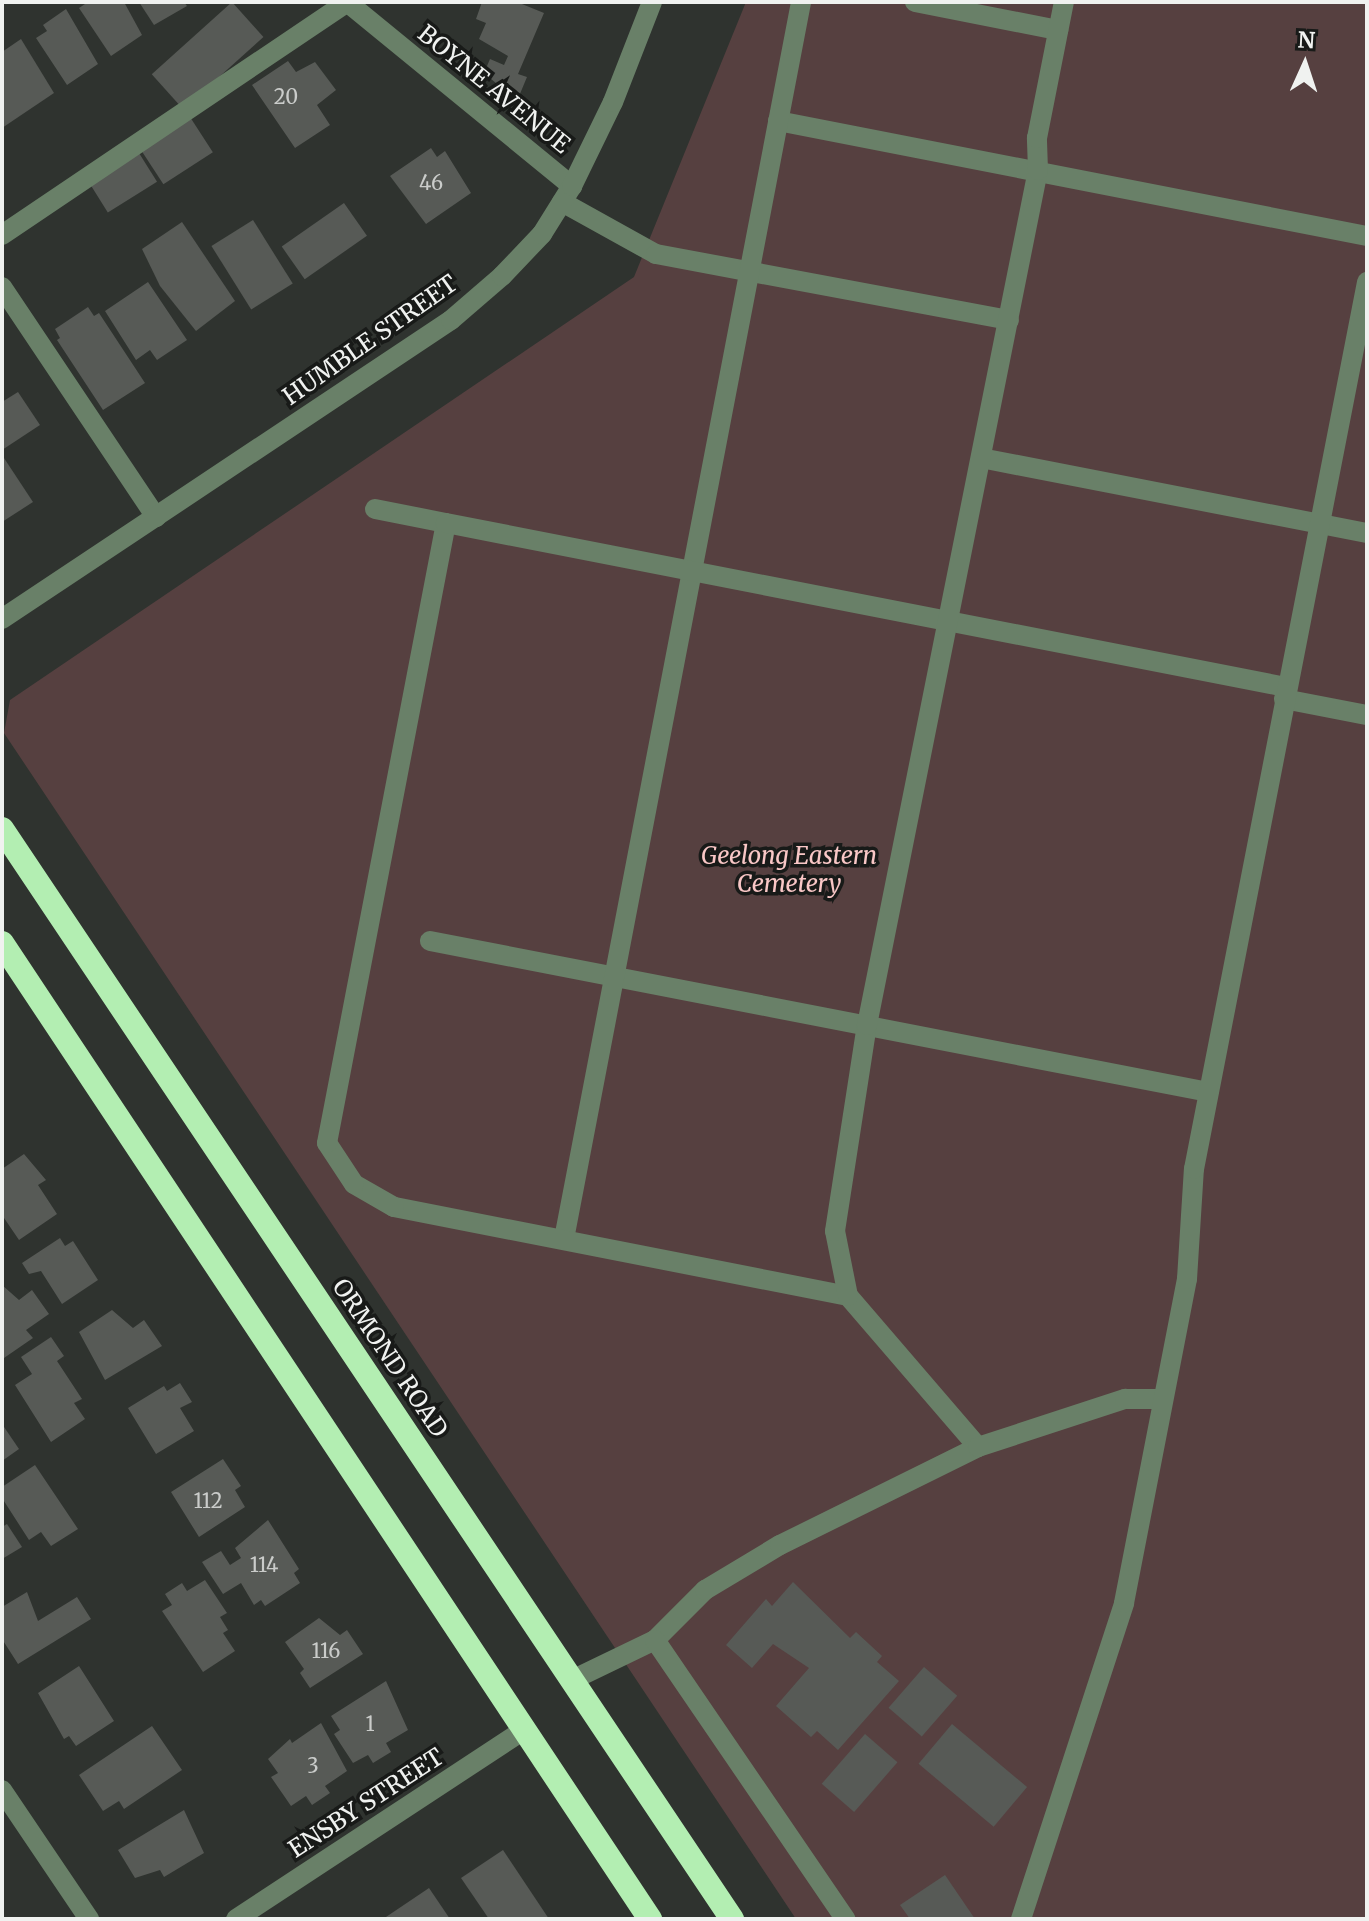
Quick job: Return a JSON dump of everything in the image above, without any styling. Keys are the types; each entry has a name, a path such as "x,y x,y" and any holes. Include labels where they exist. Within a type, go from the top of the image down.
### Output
{"highway":[{"name":"ORMOND ROAD","path":"2,829 732,1919"},
{"path":"2,943 650,1919"}],"street":[{"name":"BOYNE AVENUE","path":"347,2 567,194 656,254 1009,320"},
{"path":"2,235 347,2"},
{"name":"HUMBLE STREET","path":"2,619 451,320 542,234 567,194 613,102 652,2"},
{"path":"564,1239 801,2"},
{"path":"915,2 1058,30"},
{"path":"978,1447 848,1296 835,1231 867,1025 1038,170 1037,138 1064,2"},
{"path":"778,121 1367,236"},
{"path":"1021,1919 1124,1603 1187,1279 1194,1169 1208,1092 1317,523 1367,282"},
{"path":"2,287 156,517"},
{"path":"981,458 1367,533"},
{"path":"375,509 947,622 1285,693 1367,715"},
{"path":"446,523 327,1143 354,1184 394,1207 848,1296"},
{"path":"430,941 1208,1092"},
{"path":"572,1680 655,1640 705,1590 780,1545 978,1447 1125,1399 1163,1399"},
{"path":"655,1640 845,1919"},
{"name":"ENSBY STREET","path":"236,1919 265,1911 524,1730"},
{"path":"2,1790 89,1919"}],"green space":[{"name":"Geelong Eastern Cemetery","path":"746,2 1367,2 1367,1919 796,1919 4,733 10,700 634,277"}],"building":[{"path":"88,2 124,2 142,35 111,56 79,8"},
{"path":"139,2 184,2 187,6 154,25"},
{"path":"232,2 263,37 183,109 152,74"},
{"path":"482,2 517,2 544,13 518,74 527,77 517,101 484,73 490,59 504,65 508,56 479,39 486,23 476,19"},
{"path":"66,9 98,64 67,85 36,38 47,31 43,25"},
{"path":"21,39 54,93 2,128 2,52"},
{"path":"288,61 296,72 315,62 336,90 317,105 330,125 295,148 252,85"},
{"path":"190,117 213,152 163,184 141,149"},
{"path":"431,148 437,157 445,151 471,193 426,224 390,176"},
{"path":"139,153 157,182 108,213 90,184"},
{"path":"344,203 367,236 305,279 282,247"},
{"path":"253,220 293,284 251,310 211,246"},
{"path":"182,222 235,301 196,331 160,286 142,249"},
{"path":"148,282 187,340 157,360 150,350 136,360 105,311"},
{"path":"88,307 94,316 99,313 145,383 103,410 57,340 60,338 55,329"},
{"path":"18,392 40,425 2,450 2,402"},
{"path":"2,455 33,502 2,522"},
{"path":"24,1154 46,1180 38,1185 57,1214 19,1240 2,1215 2,1169"},
{"path":"60,1238 65,1246 73,1241 98,1280 62,1304 41,1271 29,1274 22,1263"},
{"path":"2,1285 19,1300 32,1290 49,1314 26,1330 33,1338 4,1358"},
{"path":"112,1310 133,1328 144,1320 162,1346 105,1380 79,1332"},
{"path":"51,1337 64,1356 57,1361 82,1399 74,1403 85,1419 51,1442 15,1385 32,1374 21,1357"},
{"path":"180,1383 192,1402 180,1408 194,1431 156,1454 128,1408 164,1386 167,1391"},
{"path":"2,1424 19,1449 2,1461"},
{"path":"223,1459 241,1486 235,1490 245,1507 199,1537 171,1492"},
{"path":"35,1465 78,1529 51,1546 41,1532 29,1540 2,1498 2,1487"},
{"path":"268,1520 299,1569 294,1573 300,1583 265,1606 261,1600 254,1605 241,1583 223,1594 202,1562 221,1551 230,1565 241,1558 235,1548"},
{"path":"7,1524 22,1547 2,1559 2,1527"},
{"path":"205,1580 227,1613 220,1617 228,1630 223,1633 235,1651 203,1672 162,1611 172,1605 165,1594 182,1583 187,1591"},
{"path":"793,1582 850,1638 856,1632 882,1656 877,1662 899,1681 838,1750 817,1731 811,1737 776,1706 809,1668 773,1644 752,1668 726,1645 766,1599 772,1606"},
{"path":"27,1592 38,1621 77,1597 91,1619 18,1664 2,1639 2,1607"},
{"path":"319,1618 340,1635 347,1630 363,1654 310,1688 300,1673 304,1669 285,1642"},
{"path":"79,1666 114,1721 76,1746 69,1736 64,1739 38,1693"},
{"path":"924,1667 957,1696 922,1737 889,1708"},
{"path":"386,1681 408,1730 386,1743 391,1752 373,1763 368,1755 353,1763 334,1734 340,1730 331,1716"},
{"path":"321,1723 347,1771 325,1786 330,1793 312,1805 306,1796 291,1806 271,1777 278,1773 268,1759 290,1739 292,1743"},
{"path":"952,1724 1027,1787 994,1827 919,1764"},
{"path":"152,1726 182,1770 124,1809 119,1801 103,1811 79,1775"},
{"path":"865,1734 897,1762 854,1812 822,1784"},
{"path":"184,1810 204,1853 164,1877 160,1870 135,1878 118,1850"},
{"path":"503,1850 549,1919 489,1919 461,1878"},
{"path":"945,1875 975,1919 910,1919 900,1905"},
{"path":"429,1888 450,1919 383,1919"}]}
